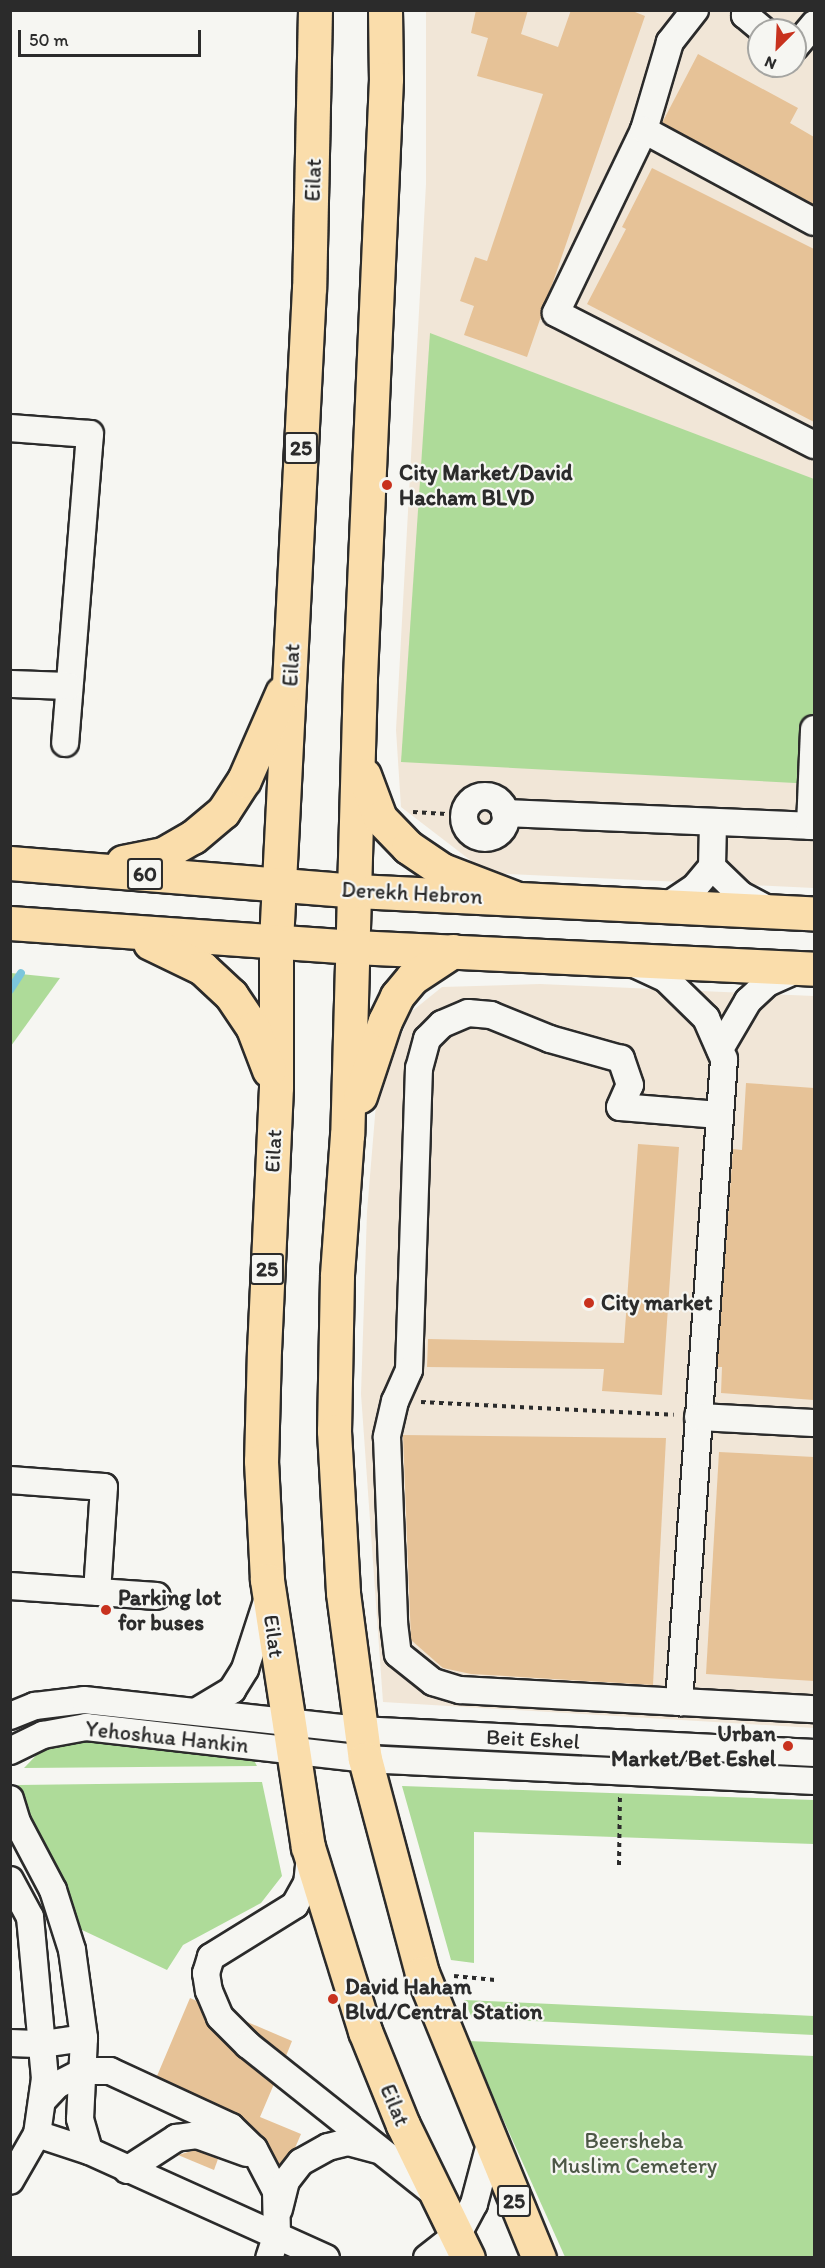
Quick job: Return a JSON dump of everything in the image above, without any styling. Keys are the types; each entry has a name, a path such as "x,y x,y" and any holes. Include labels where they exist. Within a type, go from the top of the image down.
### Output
{"main road":[{"name":"Eilat","path":"315,10 309,288 276,942 276,1087 261,1461 269,1596 289,1736 310,1856 365,2031 435,2194 463,2246"},
{"name":"25","path":"385,10 380,244 359,732 347,1135 337,1276 334,1431 343,1593 362,1744 422,1973 490,2144 539,2258"},
{"path":"88,869 163,854 193,837 223,812 244,780 290,674"},
{"path":"359,732 365,778 376,809 408,847 442,870 515,898"},
{"name":"Derekh Hebron","path":"10,863 356,891 814,914"},
{"path":"10,923 354,947 808,968"},
{"path":"120,932 174,951 202,968 231,994 253,1028 276,1087"},
{"path":"347,1135 385,1021 397,996 412,978 453,951"}],"lane":[{"path":"695,10 670,42 644,130 556,313 814,445"},
{"path":"644,130 814,222"},
{"path":"10,428 90,434 65,743"},
{"path":"10,684 69,686"},
{"path":"463,815 470,802 483,796 498,800 506,813 812,826 814,729"},
{"path":"667,906 695,887 712,867 713,822"},
{"path":"712,867 741,895 772,911"},
{"path":"622,959 675,987 706,1018 723,1059 679,1702"},
{"path":"720,1049 740,1012 767,983 808,968"},
{"path":"719,1115 620,1107 630,1085 621,1059 594,1048 550,1039 491,1015 468,1012 442,1024 428,1039 419,1068 409,1370 395,1401 387,1437 398,1654 433,1682 460,1690 814,1709"},
{"path":"698,1417 814,1423"},
{"path":"10,1480 104,1487 97,1592"},
{"path":"10,1586 157,1596"},
{"path":"199,1710 232,1690 245,1669 269,1596"},
{"name":"Yehoshua Hankin","path":"10,1716 64,1700 199,1710 289,1736"},
{"name":"Yehoshua Hankin","path":"18,1747 68,1728 86,1727 289,1736"},
{"path":"289,1736 362,1744"},
{"name":"Beit Eshel","path":"362,1744 814,1753"},
{"name":"Beit Eshel","path":"362,1744 621,1771 814,1781"},
{"path":"10,1763 18,1747"},
{"path":"10,1799 17,1822 53,1890 72,1950 84,2038 80,2119 89,2151"},
{"path":"310,1856 307,1883 295,1905 211,1957 206,1973 208,1991 220,2017 248,2045 435,2194"},
{"path":"10,1880 30,1917 43,2044 43,2100 37,2134 10,2181"},
{"path":"10,2043 43,2044 84,2038"},
{"path":"43,2100 57,2085 84,2071 110,2071 231,2127 263,2163 276,2191 275,2235"},
{"path":"37,2134 89,2151 326,2258"},
{"path":"127,2170 176,2138 197,2135 225,2142 263,2163"},
{"path":"275,2235 286,2181 301,2162 328,2146 348,2142 393,2159"},
{"path":"427,2258 463,2246 490,2144"}],"path":[{"path":"376,809 463,815"},
{"path":"395,1401 698,1417"},
{"path":"619,1865 621,1771"},
{"path":"422,1973 495,1980"}],"shaded area":[{"path":"426,11 814,11 814,888 487,873 401,807 396,730 426,184"},
{"name":"City market","path":"540,984 814,996 814,1728 383,1702 361,1394 367,1212 377,1092 411,1012 442,987"}],"green space":[{"path":"430,333 814,479 814,784 401,762"},
{"path":"10,973 60,978 11,1046"},
{"path":"68,1735 252,1757 257,1766 24,1768 48,1743"},
{"path":"262,1782 282,1876 261,1903 183,1945 167,1970 80,1929 18,1785"},
{"path":"402,1786 814,1800 814,1844 474,1832 474,1963 451,1960"},
{"path":"464,2000 814,2016 814,2035 472,2018"},
{"name":"Beersheba Muslim Cemetery","path":"468,2041 814,2056 814,2257 565,2257"}],"building":[{"path":"476,10 528,10 521,34 558,47 571,10 630,10 645,16 527,357 464,335 474,306 460,301 475,257 487,261 543,94 477,76 488,38 471,33"},
{"path":"698,54 798,108 790,123 814,137 814,205 662,123"},
{"path":"652,168 814,249 814,422 587,304 626,229 622,227"},
{"path":"746,1083 814,1088 814,1400 721,1393 722,1367 717,1367 733,1149 742,1150"},
{"path":"638,1144 679,1147 662,1395 602,1391 604,1369 427,1367 428,1339 624,1343"},
{"path":"403,1435 666,1438 653,1685 471,1674 443,1668 411,1640"},
{"path":"719,1452 814,1457 814,1681 706,1674"},
{"path":"190,1998 197,2001 209,2028 274,2084 260,2117 301,2134 295,2148 279,2165 265,2138 241,2116 157,2076"},
{"path":"245,2021 292,2041 286,2056 258,2034"},
{"path":"195,2150 218,2159 214,2170 178,2155"}],"waterway":[{"path":"10,990 21,973"}],"place":[{"name":"City Market/David Hacham BLVD","path":"387,485"},
{"name":"City market","path":"589,1303"},
{"name":"Parking lot for buses","path":"106,1610"},
{"name":"Urban Market/Bet Eshel","path":"788,1746"},
{"name":"David Haham Blvd/Central Station","path":"333,1999"}]}
